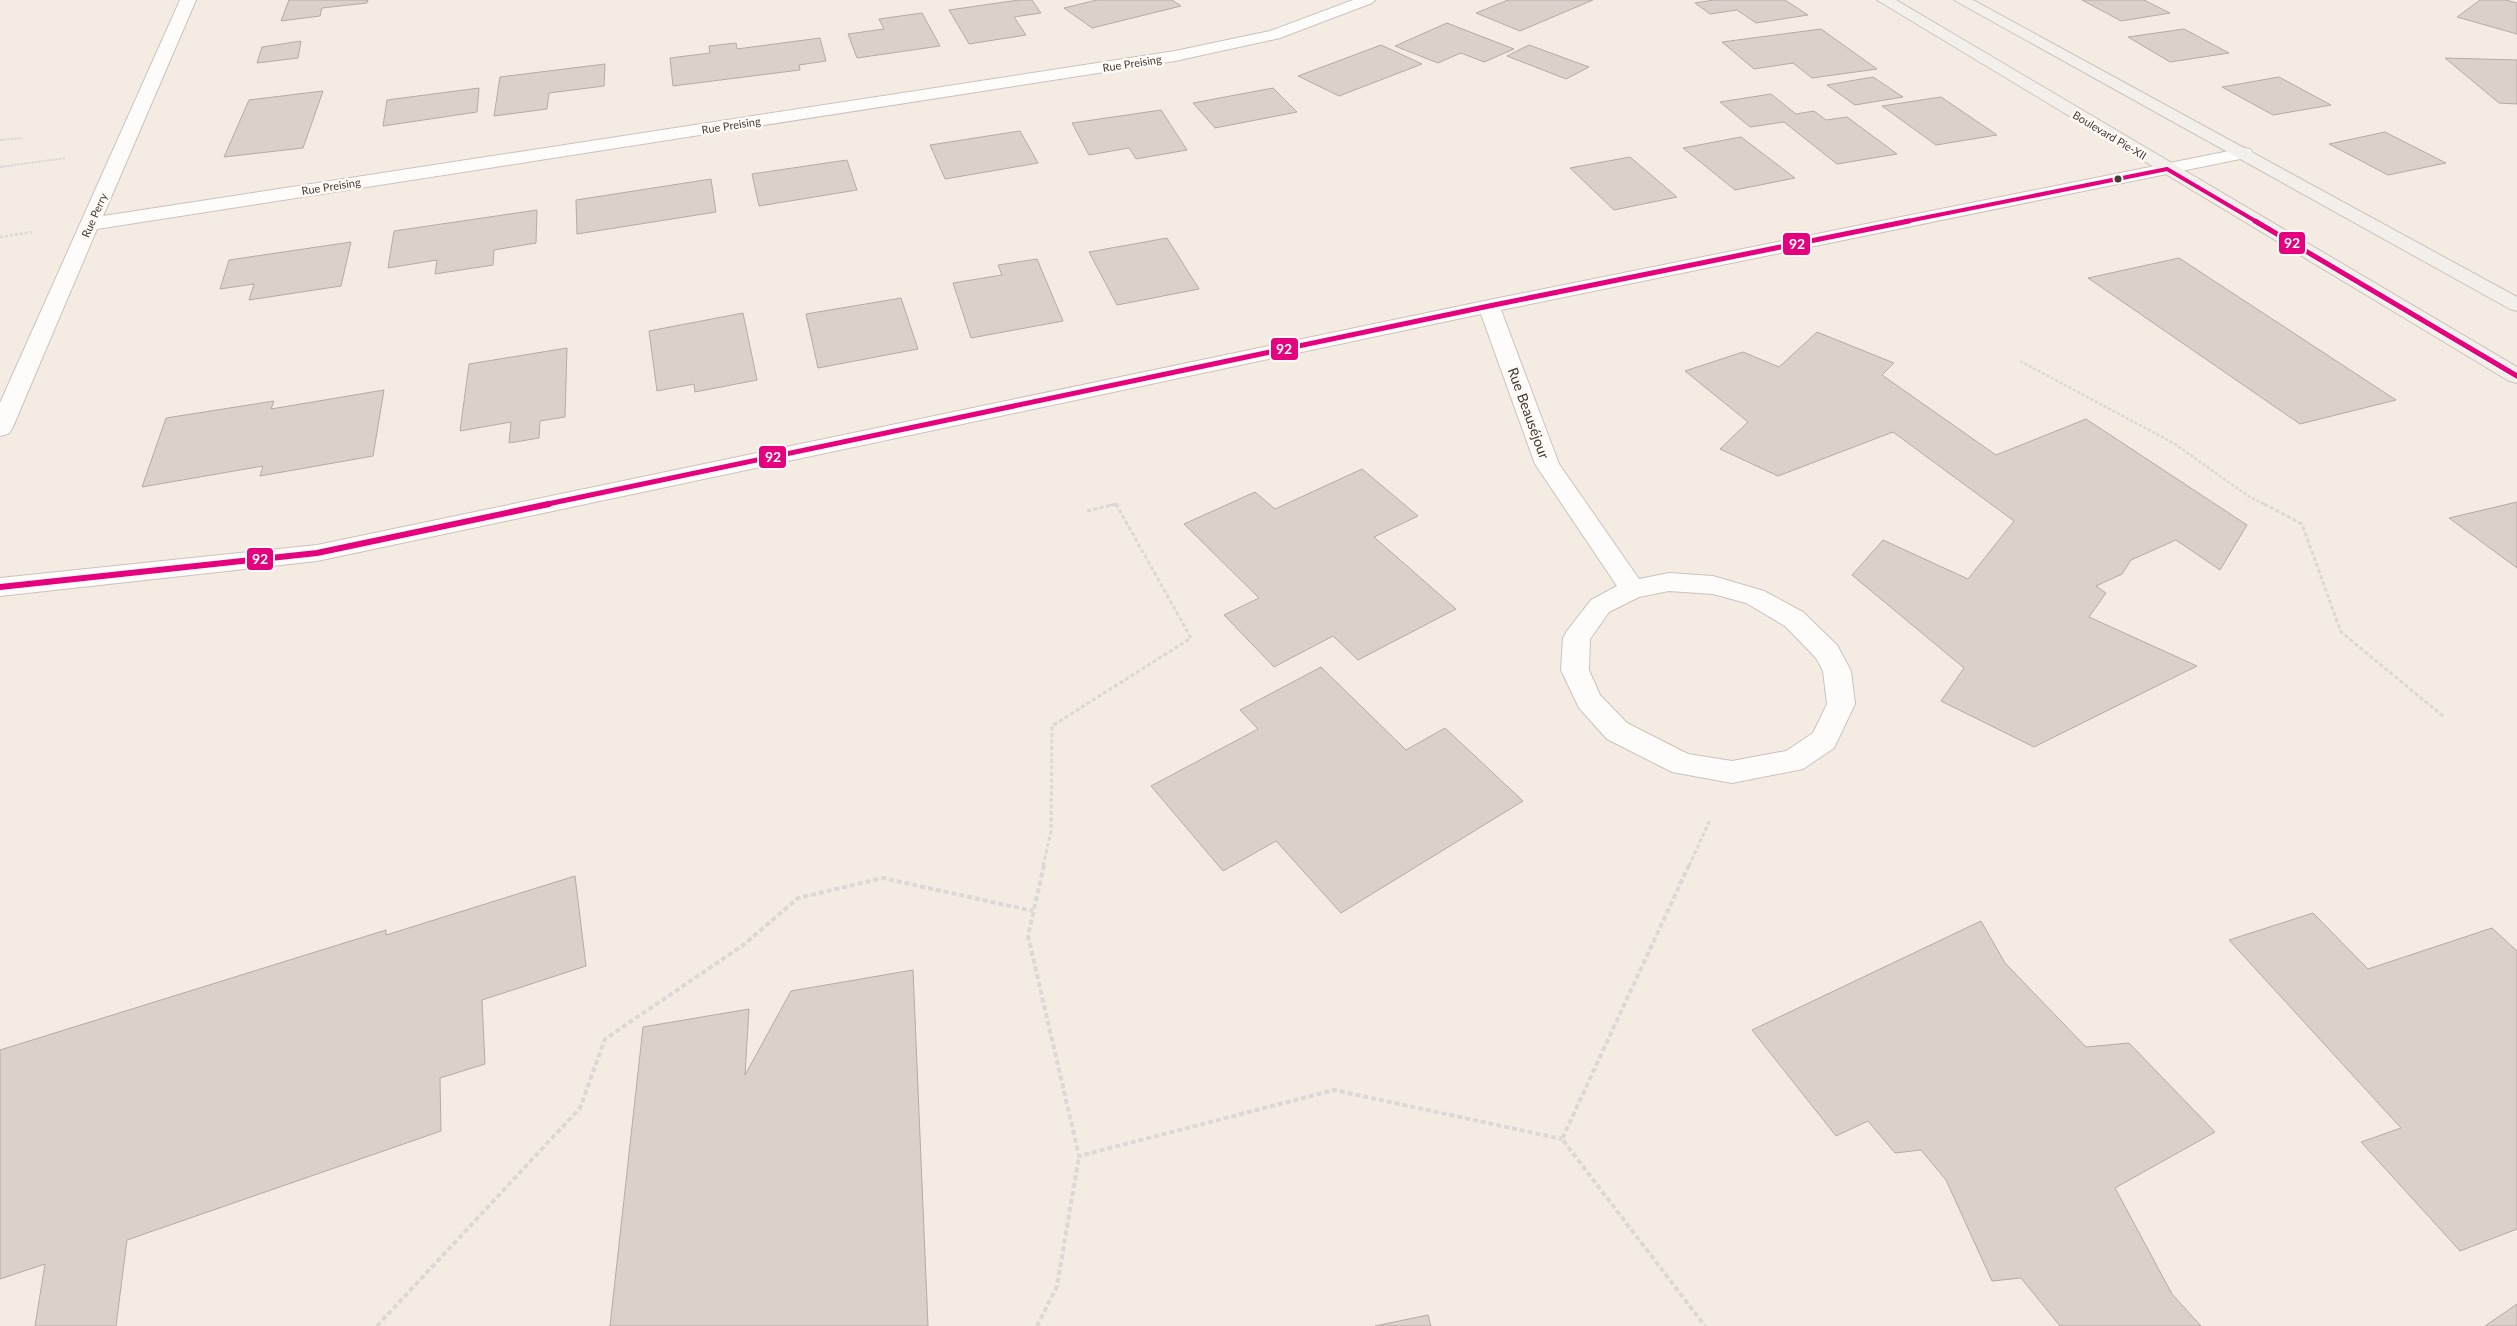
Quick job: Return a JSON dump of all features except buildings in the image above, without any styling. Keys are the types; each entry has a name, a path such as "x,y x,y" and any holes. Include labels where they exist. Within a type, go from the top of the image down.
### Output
{"street":[{"name":"Rue Perry","path":"0,430 188,0"},
{"name":"Rue Preising","path":"90,224 1176,56 1274,35 1366,0"},
{"name":"Boulevard Pie-XII","path":"1885,0 2517,376"},
{"path":"1962,0 2244,153 2517,305"},
{"path":"0,587 317,553 1489,306 2244,153"},
{"name":"Rue Beauséjour","path":"1489,306 1547,464 1632,589"},
{"path":"1669,582 1704,584 1755,597 1794,618 1827,652 1837,671 1842,704 1824,740 1793,762 1732,772 1682,764 1617,732 1589,701 1575,670 1577,638 1600,606 1632,589 1669,582"}],"path":[{"path":"0,140 22,138"},
{"path":"0,167 122,150"},
{"path":"2020,361 2175,444 2248,496 2302,524 2341,632 2444,717"},
{"path":"1037,1326 1057,1286 1079,1156 1028,936 1051,831 1052,726 1191,638 1116,504 1086,511"},
{"path":"1562,1139 1732,772"},
{"path":"377,1326 580,1108 605,1039 742,946 798,898 883,878 1033,911"},
{"path":"1079,1156 1334,1090 1562,1139 1705,1326"}],"transit line":[{"name":"92","path":"0,587 317,553 1489,306 2167,169 2517,376"}]}
